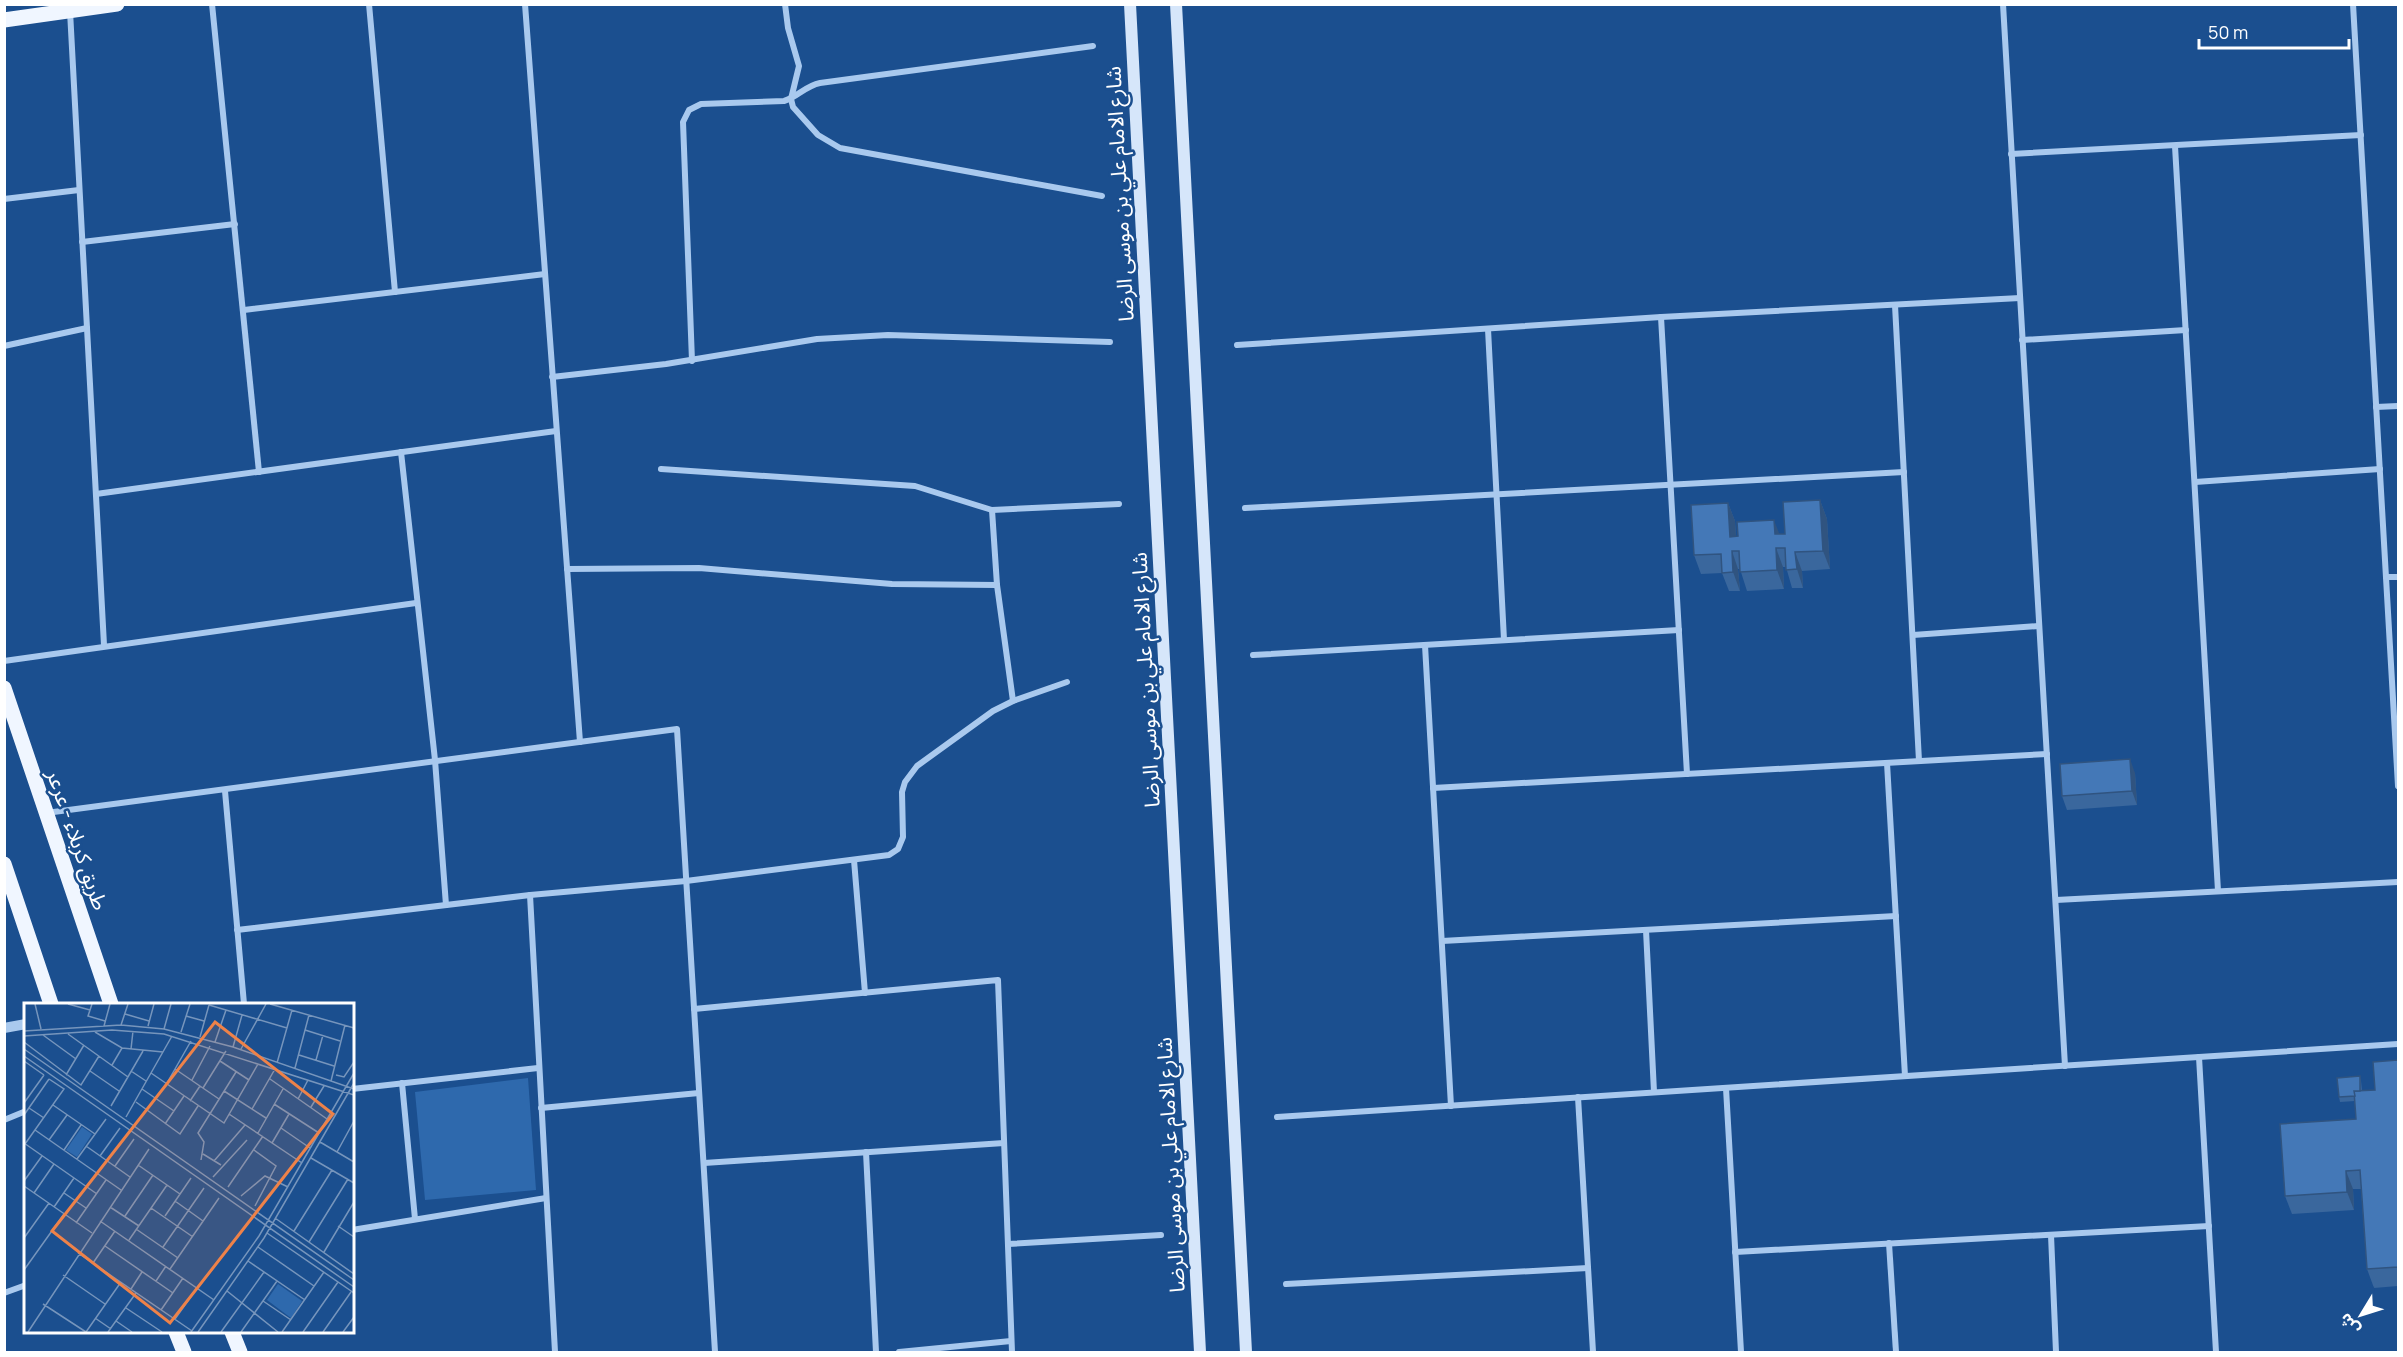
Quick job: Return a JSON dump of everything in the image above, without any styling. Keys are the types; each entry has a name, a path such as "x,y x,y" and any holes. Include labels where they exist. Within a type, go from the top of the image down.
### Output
{"main road":[{"path":"4,20 117,4"},
{"name":"شارع الامام علي بن موسى الرضا","path":"1130,4 1200,1353"},
{"path":"1176,4 1246,1353"},
{"name":"طريق كربلاء - عرعر","path":"4,688 110,1003"},
{"path":"4,864 50,1003"},
{"path":"176,1333 184,1353"},
{"path":"232,1333 240,1353"}],"street":[{"path":"212,4 259,472"},
{"path":"369,4 395,292"},
{"path":"525,4 580,742"},
{"path":"785,4 788,28 799,66 791,99 796,112 808,127 823,139 840,148 1102,196"},
{"path":"2002,4 2065,1066"},
{"path":"2353,4 2398,786"},
{"path":"70,11 104,645"},
{"path":"692,361 683,122 689,110 701,104 784,101 820,83 1093,46"},
{"path":"2011,154 2361,135"},
{"path":"2175,146 2218,891"},
{"path":"4,199 79,190"},
{"path":"82,243 235,224"},
{"path":"244,310 545,274"},
{"path":"1237,345 1660,317 2020,298"},
{"path":"1895,305 1919,761"},
{"path":"1660,317 1688,774"},
{"path":"4,346 87,328"},
{"path":"1488,329 1504,640"},
{"path":"2022,340 2186,330"},
{"path":"552,377 692,361 781,344 853,336 888,335 1110,342"},
{"path":"2376,407 2398,406"},
{"path":"96,494 556,432"},
{"path":"401,452 435,760 446,905"},
{"path":"661,469 915,486 992,510 1119,504"},
{"path":"2195,482 2380,469"},
{"path":"1245,508 1904,472"},
{"path":"992,510 997,585 1013,701"},
{"path":"567,569 699,568 892,584 997,585"},
{"path":"2386,577 2398,577"},
{"path":"4,661 104,645 416,603"},
{"path":"1912,635 2039,627"},
{"path":"1253,655 1679,630"},
{"path":"1425,645 1451,1106"},
{"path":"237,930 530,895 686,881 889,855 898,849 903,837 902,792 910,774 975,722 1013,701 1067,682"},
{"path":"45,813 225,791 435,760 677,729 716,1353"},
{"path":"1433,788 2047,754"},
{"path":"1887,763 1905,1076"},
{"path":"225,791 244,1003"},
{"path":"854,860 865,993"},
{"path":"2056,900 2398,882"},
{"path":"530,895 555,1353"},
{"path":"1442,941 1896,916"},
{"path":"1646,930 1654,1092"},
{"path":"694,1009 998,980 1012,1353"},
{"path":"4,1028 24,1024"},
{"path":"1277,1117 2398,1044"},
{"path":"2199,1057 2216,1353"},
{"path":"354,1089 538,1068"},
{"path":"402,1083 415,1219"},
{"path":"1726,1088 1741,1353"},
{"path":"541,1107 699,1093"},
{"path":"1578,1097 1593,1353"},
{"path":"4,1120 24,1112"},
{"path":"704,1163 1004,1143"},
{"path":"866,1152 876,1353"},
{"path":"354,1230 546,1198"},
{"path":"1735,1252 2209,1226"},
{"path":"1008,1244 1161,1235"},
{"path":"2051,1235 2056,1353"},
{"path":"1890,1243 1896,1353"},
{"path":"1286,1284 1588,1268"},
{"path":"4,1293 24,1286"},
{"path":"899,1353 1011,1341"}],"shaded area":[{"path":"528,1078 536,1190 425,1200 415,1092"}],"building":[{"path":"1820,500 1823,551 1795,552 1797,569 1786,570 1785,548 1776,548 1777,570 1740,572 1739,551 1732,551 1733,572 1722,573 1721,554 1694,555 1691,505 1728,503 1730,537 1738,536 1737,522 1774,520 1775,534 1785,534 1783,502"},
{"path":"2130,759 2132,791 2062,796 2060,764"},
{"path":"2398,1060 2398,1267 2367,1269 2360,1170 2346,1171 2347,1192 2285,1196 2280,1124 2356,1119 2354,1091 2375,1090 2373,1062"},
{"path":"2360,1076 2360,1091 2354,1091 2355,1096 2339,1097 2337,1078"}]}
